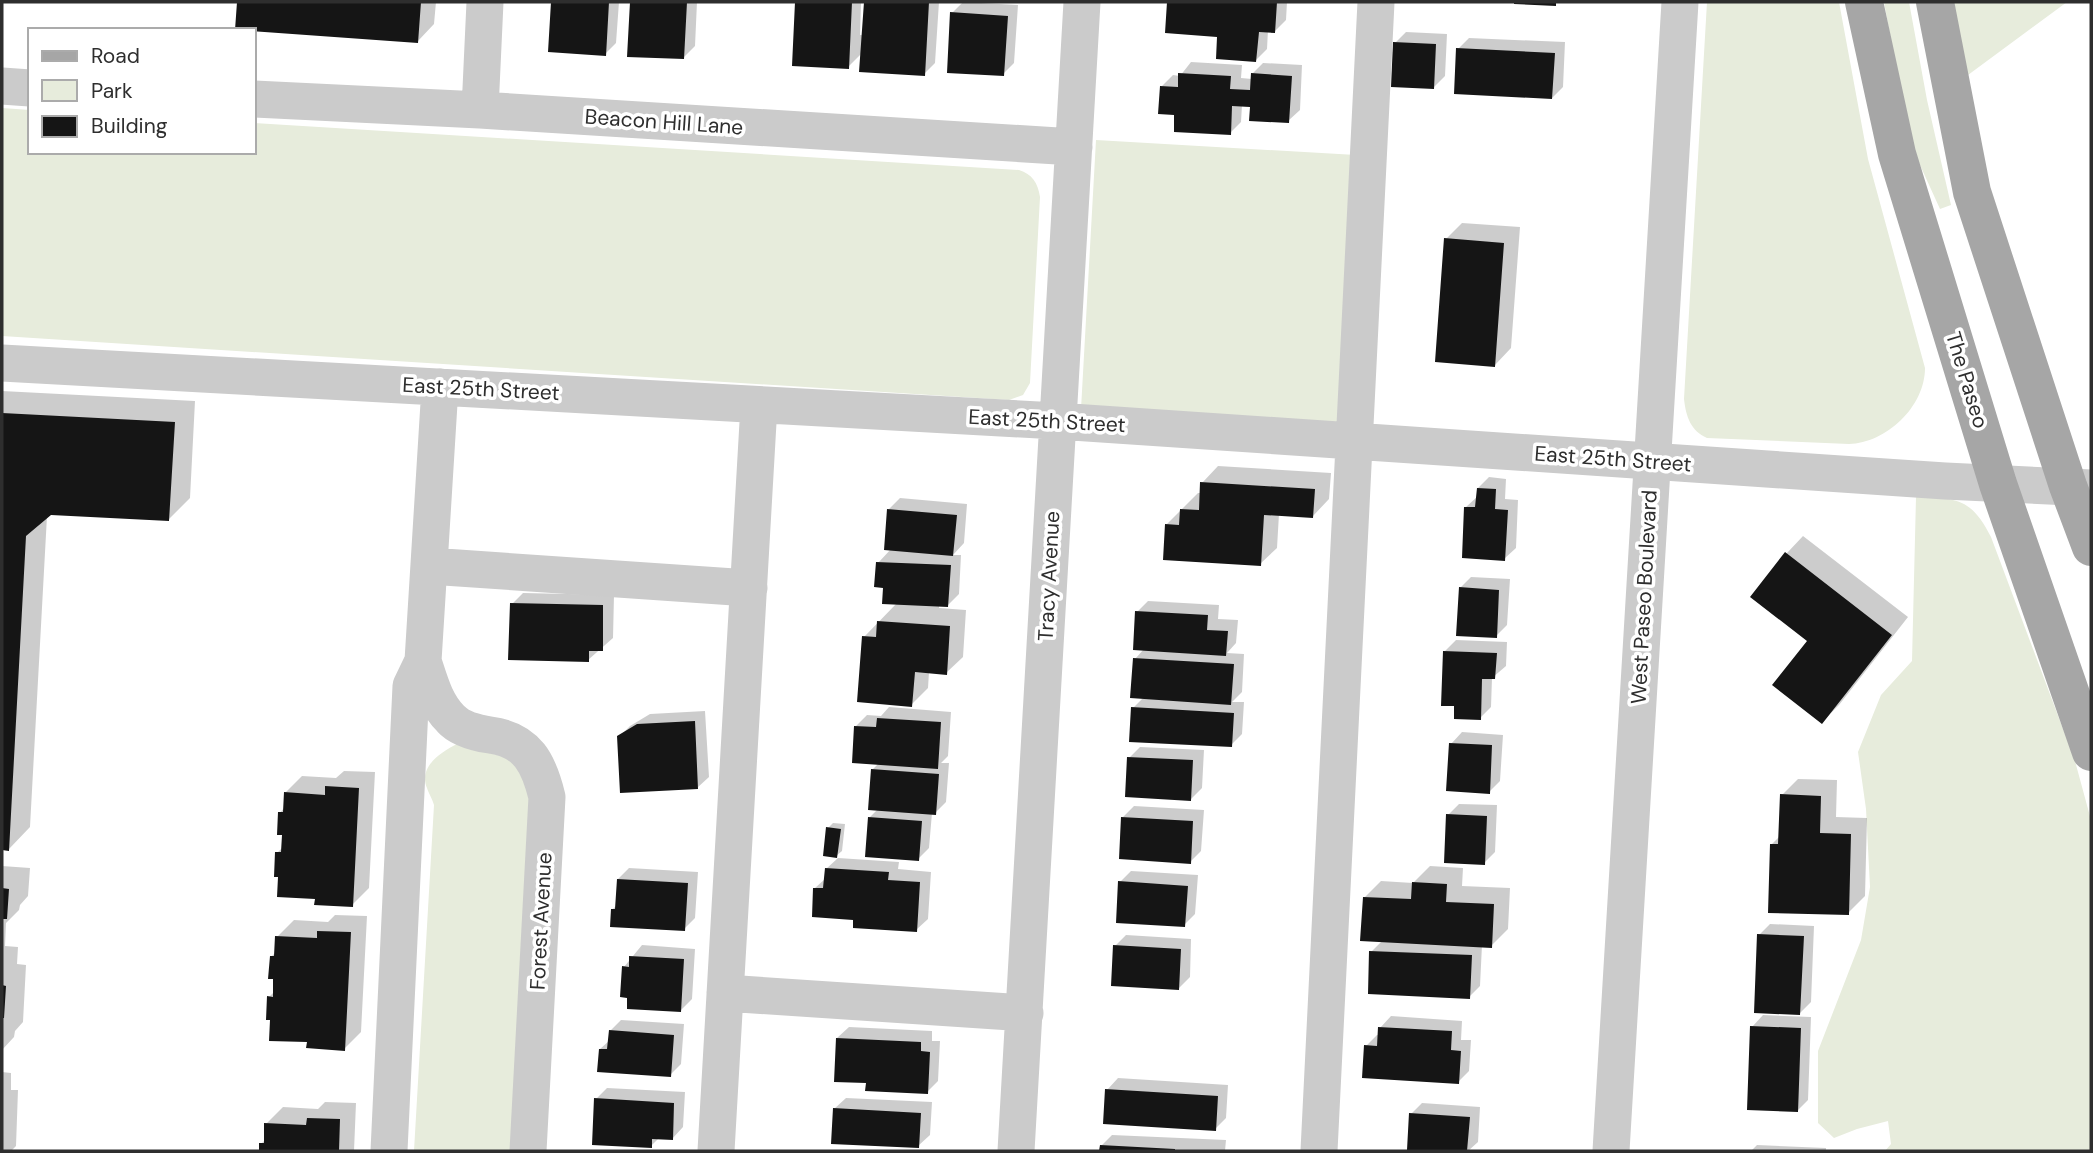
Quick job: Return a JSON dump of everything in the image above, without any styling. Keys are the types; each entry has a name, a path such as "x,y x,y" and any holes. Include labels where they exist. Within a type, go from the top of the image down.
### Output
{"main road":[{"name":"The Paseo","path":"1864,2 1897,154 1998,484 2091,752"},
{"path":"1936,2 1972,192 2079,487 2091,547"}],"street":[{"path":"480,110 485,2"},
{"name":"Tracy Avenue","path":"1016,1151 1082,2"},
{"path":"1319,1151 1376,2"},
{"name":"West Paseo Boulevard","path":"1611,1151 1680,2"},
{"path":"2,86 28,88"},
{"name":"Beacon Hill Lane","path":"256,99 480,110 1074,147"},
{"name":"East 25th Street","path":"2,363 1058,421 1998,484 2079,487"},
{"name":"Forest Avenue","path":"390,1151 411,686 423,661 440,387"},
{"path":"716,1151 759,405"},
{"path":"429,566 749,588"},
{"name":"Forest Avenue","path":"423,661 437,701 452,721 476,733"},
{"name":"Forest Avenue","path":"406,765 422,749 442,737 476,733 499,736 520,745 540,771 547,797 528,1151"},
{"path":"725,993 1026,1013"}],"green space":[{"path":"1707,2 1839,2 1868,159 1925,368 1923,382 1911,409 1889,430 1863,442 1849,444 1707,438 1693,427 1688,417 1684,399"},
{"path":"1884,2 1909,2 1927,100 1951,205 1940,209 1910,143"},
{"path":"1953,2 2067,2 1968,75"},
{"path":"2,108 28,110 28,154 256,154 256,123 1019,170 1034,180 1040,197 1030,383 1023,395 1009,400 2,336"},
{"path":"1096,140 1356,155 1341,424 1081,409"},
{"path":"1916,497 1942,498 1961,503 1977,514 1984,524 2075,761 2091,820 2091,1151 1885,1151 1891,1144 1888,1121 1834,1138 1818,1123 1818,1051 1861,940 1870,887 1866,809 1858,752 1881,695 1912,661"},
{"path":"457,744 512,759 531,786 515,1151 414,1151 434,805 425,780 428,767 433,761"}],"building":[{"path":"237,2 421,2 418,43 235,28"},
{"path":"551,2 609,2 606,56 548,52"},
{"path":"630,2 687,2 684,59 627,57"},
{"path":"795,2 852,2 849,69 792,66"},
{"path":"864,2 929,2 925,76 859,72"},
{"path":"1167,2 1277,2 1275,33 1259,32 1256,62 1216,59 1217,37 1165,33"},
{"path":"1556,2 1556,6 1514,4"},
{"path":"950,12 1008,16 1004,76 947,73"},
{"path":"1393,42 1436,44 1434,89 1391,87"},
{"path":"1456,48 1555,53 1552,99 1454,94"},
{"path":"1178,73 1231,76 1230,89 1250,90 1251,73 1292,76 1289,123 1249,121 1250,107 1232,106 1231,135 1174,132 1174,115 1158,114 1160,86 1178,87"},
{"path":"1444,238 1504,243 1495,367 1435,362"},
{"path":"2,413 175,422 169,521 51,515 26,536 9,851 2,850"},
{"path":"1200,482 1315,489 1313,518 1264,515 1261,566 1163,560 1165,524 1179,525 1180,509 1199,510"},
{"path":"1477,488 1496,489 1495,509 1508,510 1505,561 1462,558 1464,507 1475,507"},
{"path":"887,509 957,515 953,556 884,550"},
{"path":"1785,552 1892,635 1822,724 1772,685 1807,641 1750,597"},
{"path":"876,562 951,565 948,607 882,604 883,588 874,587"},
{"path":"1459,587 1499,590 1497,638 1456,636"},
{"path":"510,603 603,605 603,651 589,651 589,662 508,660"},
{"path":"1135,611 1208,615 1207,630 1228,631 1226,656 1133,650"},
{"path":"877,621 950,626 947,675 915,672 912,707 857,702 862,636 876,637"},
{"path":"1443,651 1497,653 1495,679 1482,679 1481,720 1454,719 1454,706 1441,706"},
{"path":"1133,658 1234,664 1231,705 1130,698"},
{"path":"1131,707 1234,713 1232,747 1129,742"},
{"path":"877,718 941,722 938,769 852,763 854,726 876,727"},
{"path":"695,721 698,789 620,793 617,736 637,724"},
{"path":"1449,743 1492,745 1490,794 1446,791"},
{"path":"1127,757 1193,760 1191,801 1125,797"},
{"path":"871,769 939,774 936,815 868,810"},
{"path":"325,786 359,788 353,907 314,905 315,899 277,897 278,877 274,877 275,852 281,852 282,835 277,835 278,812 283,812 284,792 325,795"},
{"path":"1780,794 1821,796 1820,833 1851,834 1849,915 1768,913 1770,844 1778,844"},
{"path":"1446,814 1487,816 1485,865 1444,863"},
{"path":"868,817 922,821 919,861 865,857"},
{"path":"1121,817 1193,821 1191,864 1119,859"},
{"path":"826,827 841,829 837,858 823,856"},
{"path":"825,868 889,872 888,880 920,882 917,932 853,928 853,920 812,917 813,888 823,888"},
{"path":"617,879 688,883 685,931 610,927 611,909 615,909"},
{"path":"1118,881 1188,886 1185,927 1116,923"},
{"path":"1412,882 1447,884 1446,902 1494,904 1492,948 1360,941 1363,897 1411,899"},
{"path":"2,888 9,889 7,919 2,919"},
{"path":"317,931 351,932 345,1051 306,1048 307,1042 269,1041 267,996 273,997 273,979 268,979 270,956 274,956 275,936 317,938"},
{"path":"1757,934 1804,936 1800,1015 1754,1013"},
{"path":"1113,945 1181,949 1179,990 1111,986"},
{"path":"1369,951 1472,955 1470,999 1368,994"},
{"path":"629,956 684,959 681,1012 627,1009 627,998 620,997 622,966 629,967"},
{"path":"2,985 6,986 4,1018 2,1018"},
{"path":"1750,1026 1801,1028 1798,1112 1747,1110"},
{"path":"1378,1027 1452,1031 1451,1050 1461,1051 1459,1084 1362,1078 1364,1045 1377,1046"},
{"path":"609,1030 674,1035 671,1077 597,1072 599,1049 607,1049"},
{"path":"836,1038 921,1042 921,1051 930,1052 928,1094 865,1091 866,1083 834,1082"},
{"path":"1105,1089 1218,1096 1216,1131 1103,1124"},
{"path":"594,1098 674,1103 673,1140 652,1139 652,1148 592,1145"},
{"path":"833,1108 921,1113 919,1148 831,1144"},
{"path":"1409,1113 1470,1117 1467,1151 1407,1150"},
{"path":"307,1118 340,1119 339,1151 259,1151 259,1143 264,1143 264,1123 306,1125"},
{"path":"1100,1145 1175,1149 1175,1151 1099,1151"}]}
